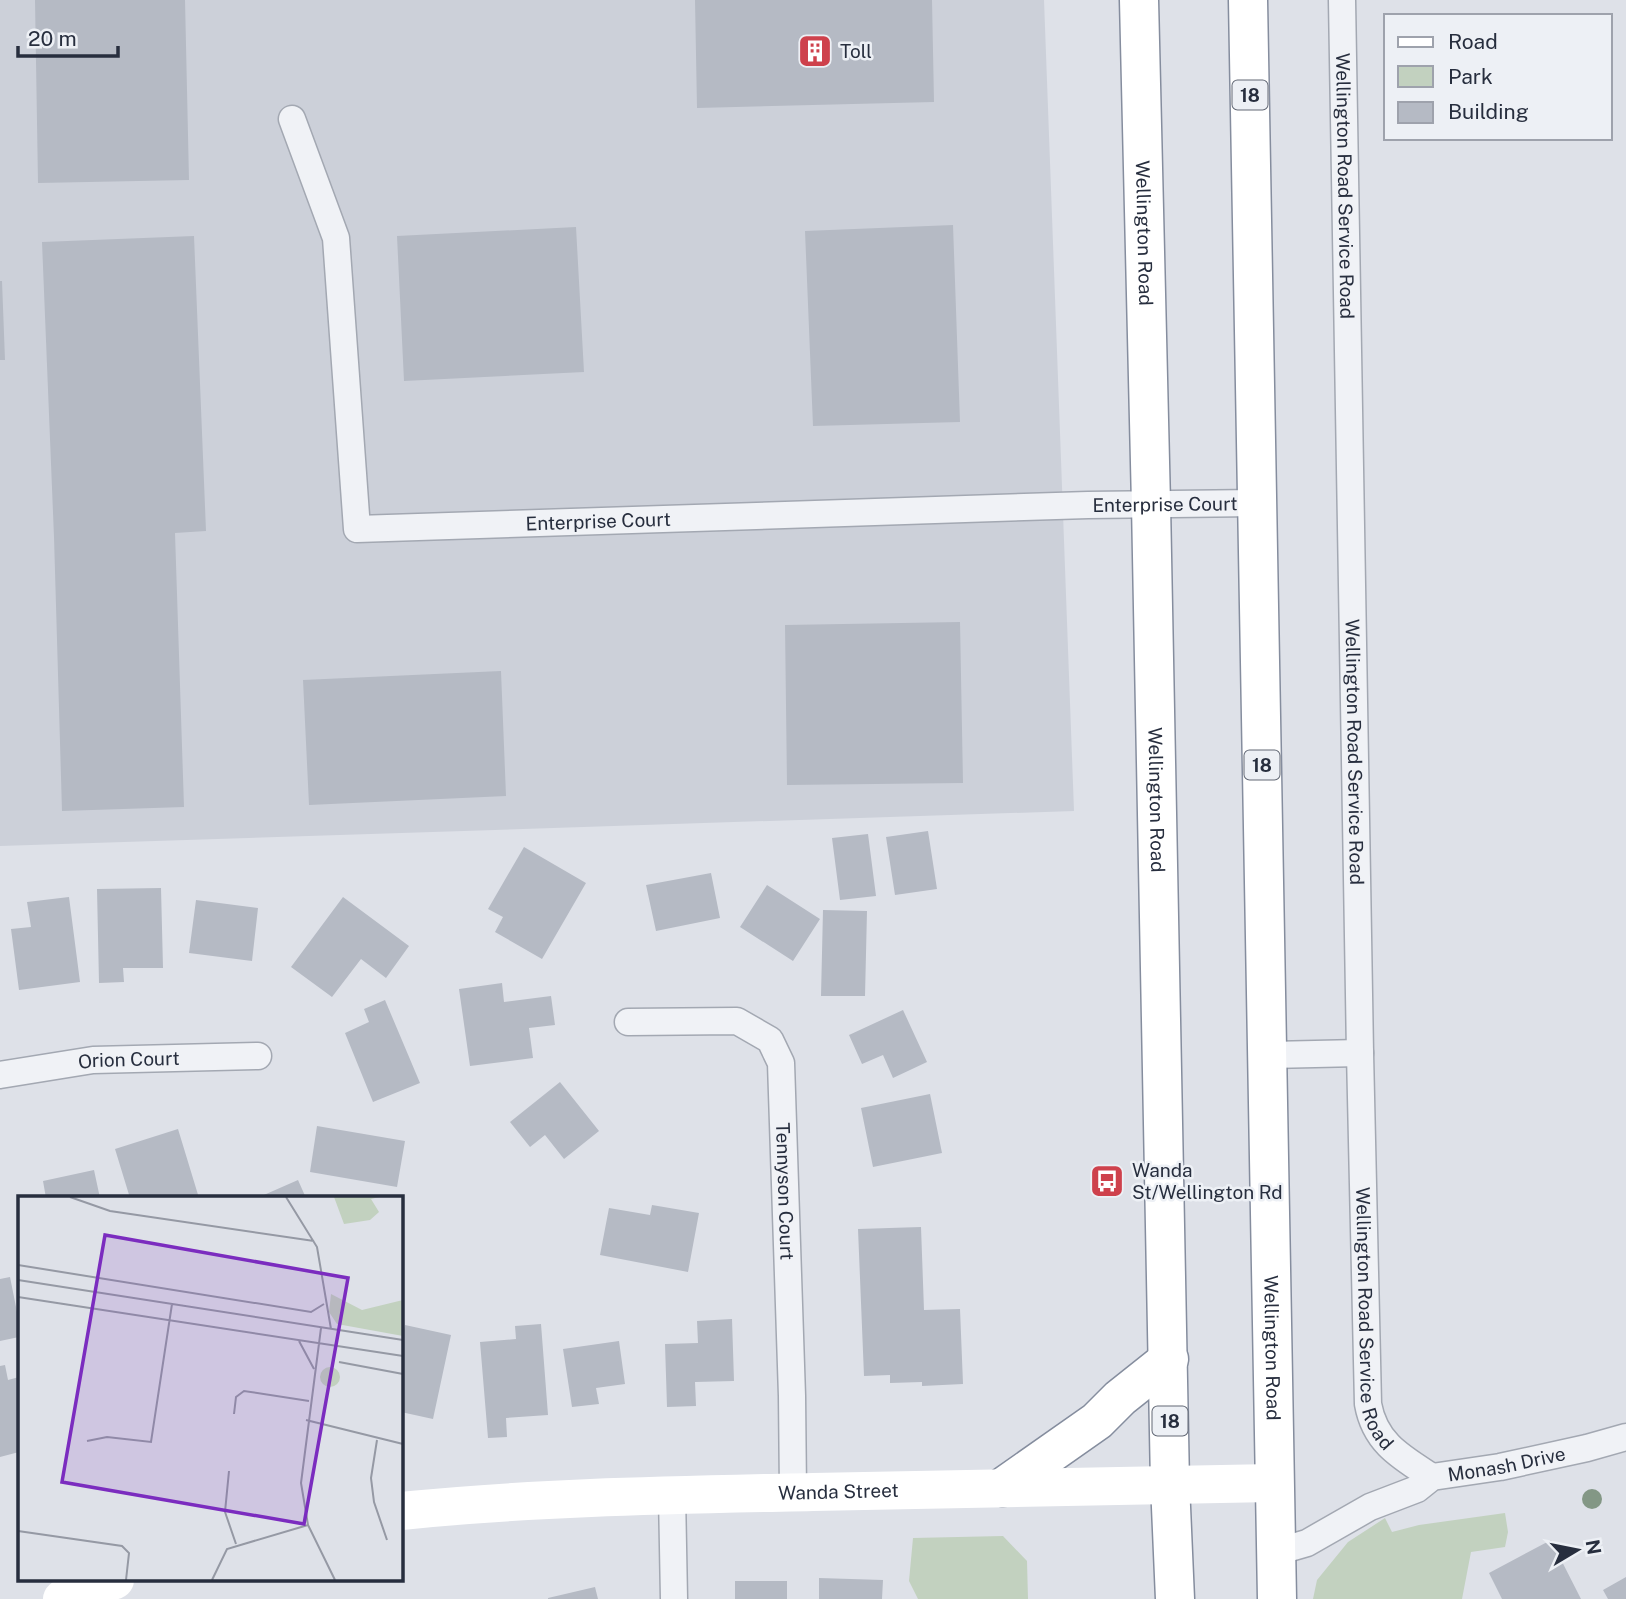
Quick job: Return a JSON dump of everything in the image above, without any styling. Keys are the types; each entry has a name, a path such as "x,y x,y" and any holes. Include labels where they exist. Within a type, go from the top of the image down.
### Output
{"main road":[{"name":"Wellington Road","path":"1139,0 1170,1484 1175,1599"},
{"name":"Wellington Road","path":"1248,0 1278,1599"},
{"path":"1003,1487 1097,1420 1169,1359"},
{"name":"Wanda Street","path":"402,1511 672,1494 1274,1483"},
{"path":"62,1599 109,1582"}],"street":[{"name":"Wellington Road Service Road","path":"1342,0 1367,1386 1370,1417 1383,1440 1395,1452 1432,1477"},
{"name":"Enterprise Court","path":"292,119 336,238 357,529 1257,503"},
{"name":"Tennyson Court","path":"628,1022 737,1021 769,1040 781,1063 793,1492"},
{"path":"1267,1055 1360,1052"},
{"name":"Orion Court","path":"0,1075 93,1060 258,1056"},
{"name":"Monash Drive","path":"1276,1552 1307,1543 1370,1507 1417,1489 1432,1477 1500,1467 1626,1437"},
{"path":"672,1494 674,1599"}],"shaded area":[{"path":"0,0 1044,0 1074,811 0,846"}],"green space":[{"path":"1505,1513 1508,1532 1505,1547 1471,1552 1462,1599 1313,1599 1317,1580 1348,1542 1385,1518 1392,1532 1419,1525"},
{"path":"1003,1536 1027,1561 1028,1599 918,1599 909,1581 913,1538"}],"building":[{"path":"35,0 185,0 189,180 38,183"},
{"name":"Toll","path":"695,0 932,0 934,102 697,108"},
{"path":"953,225 960,422 813,426 805,231"},
{"path":"576,227 584,372 404,381 397,236"},
{"path":"194,236 206,531 175,533 184,807 62,811 42,242"},
{"path":"2,281 5,360 0,360"},
{"path":"960,622 963,783 787,785 785,625"},
{"path":"501,671 506,796 309,805 303,680"},
{"path":"928,831 937,889 895,895 886,837"},
{"path":"868,834 876,896 840,900 832,838"},
{"path":"524,847 586,883 542,959 495,932 503,917 488,909"},
{"path":"711,873 720,918 656,931 646,885"},
{"path":"767,885 820,919 793,961 740,927"},
{"path":"161,888 163,968 123,968 124,982 99,983 97,889"},
{"path":"69,897 80,982 19,990 11,929 31,927 27,902"},
{"path":"343,897 409,946 386,978 361,959 332,997 291,967"},
{"path":"196,900 258,908 252,961 189,953"},
{"path":"823,910 867,911 865,996 821,996"},
{"path":"502,983 504,1002 551,996 555,1025 529,1028 533,1058 470,1066 459,989"},
{"path":"385,1000 420,1083 373,1102 345,1033 369,1022 364,1009"},
{"path":"903,1010 927,1062 893,1078 883,1055 862,1064 849,1035"},
{"path":"560,1082 599,1131 564,1159 545,1135 530,1147 510,1122"},
{"path":"930,1094 942,1153 873,1167 861,1108"},
{"path":"317,1126 405,1141 397,1187 310,1172"},
{"path":"178,1129 198,1196 129,1196 115,1149"},
{"path":"94,1170 100,1196 46,1196 43,1181"},
{"path":"298,1180 305,1196 262,1196"},
{"path":"652,1205 699,1213 688,1272 600,1255 609,1208 650,1215"},
{"path":"921,1227 924,1310 960,1309 963,1384 922,1386 922,1382 890,1383 890,1375 864,1376 858,1229"},
{"path":"10,1277 18,1317 18,1337 0,1341 0,1279"},
{"path":"732,1319 734,1381 695,1382 696,1406 667,1407 665,1344 698,1343 697,1321"},
{"path":"541,1324 548,1415 506,1418 507,1437 488,1438 480,1342 516,1339 515,1326"},
{"path":"405,1325 451,1335 433,1419 402,1412 402,1341"},
{"path":"619,1341 625,1384 596,1388 599,1404 572,1407 563,1349"},
{"path":"5,1365 8,1380 18,1377 18,1452 0,1457 0,1366"},
{"path":"1551,1540 1581,1599 1502,1599 1489,1573"},
{"path":"1626,1577 1626,1599 1608,1599 1603,1590"},
{"path":"819,1578 883,1580 882,1599 819,1599"},
{"path":"735,1581 787,1581 787,1599 735,1599"},
{"path":"595,1587 598,1599 548,1599 548,1598"}],"place":[{"name":"Toll","path":"815,51"},
{"name":"Wanda St/Wellington Rd","path":"1107,1181"}]}
